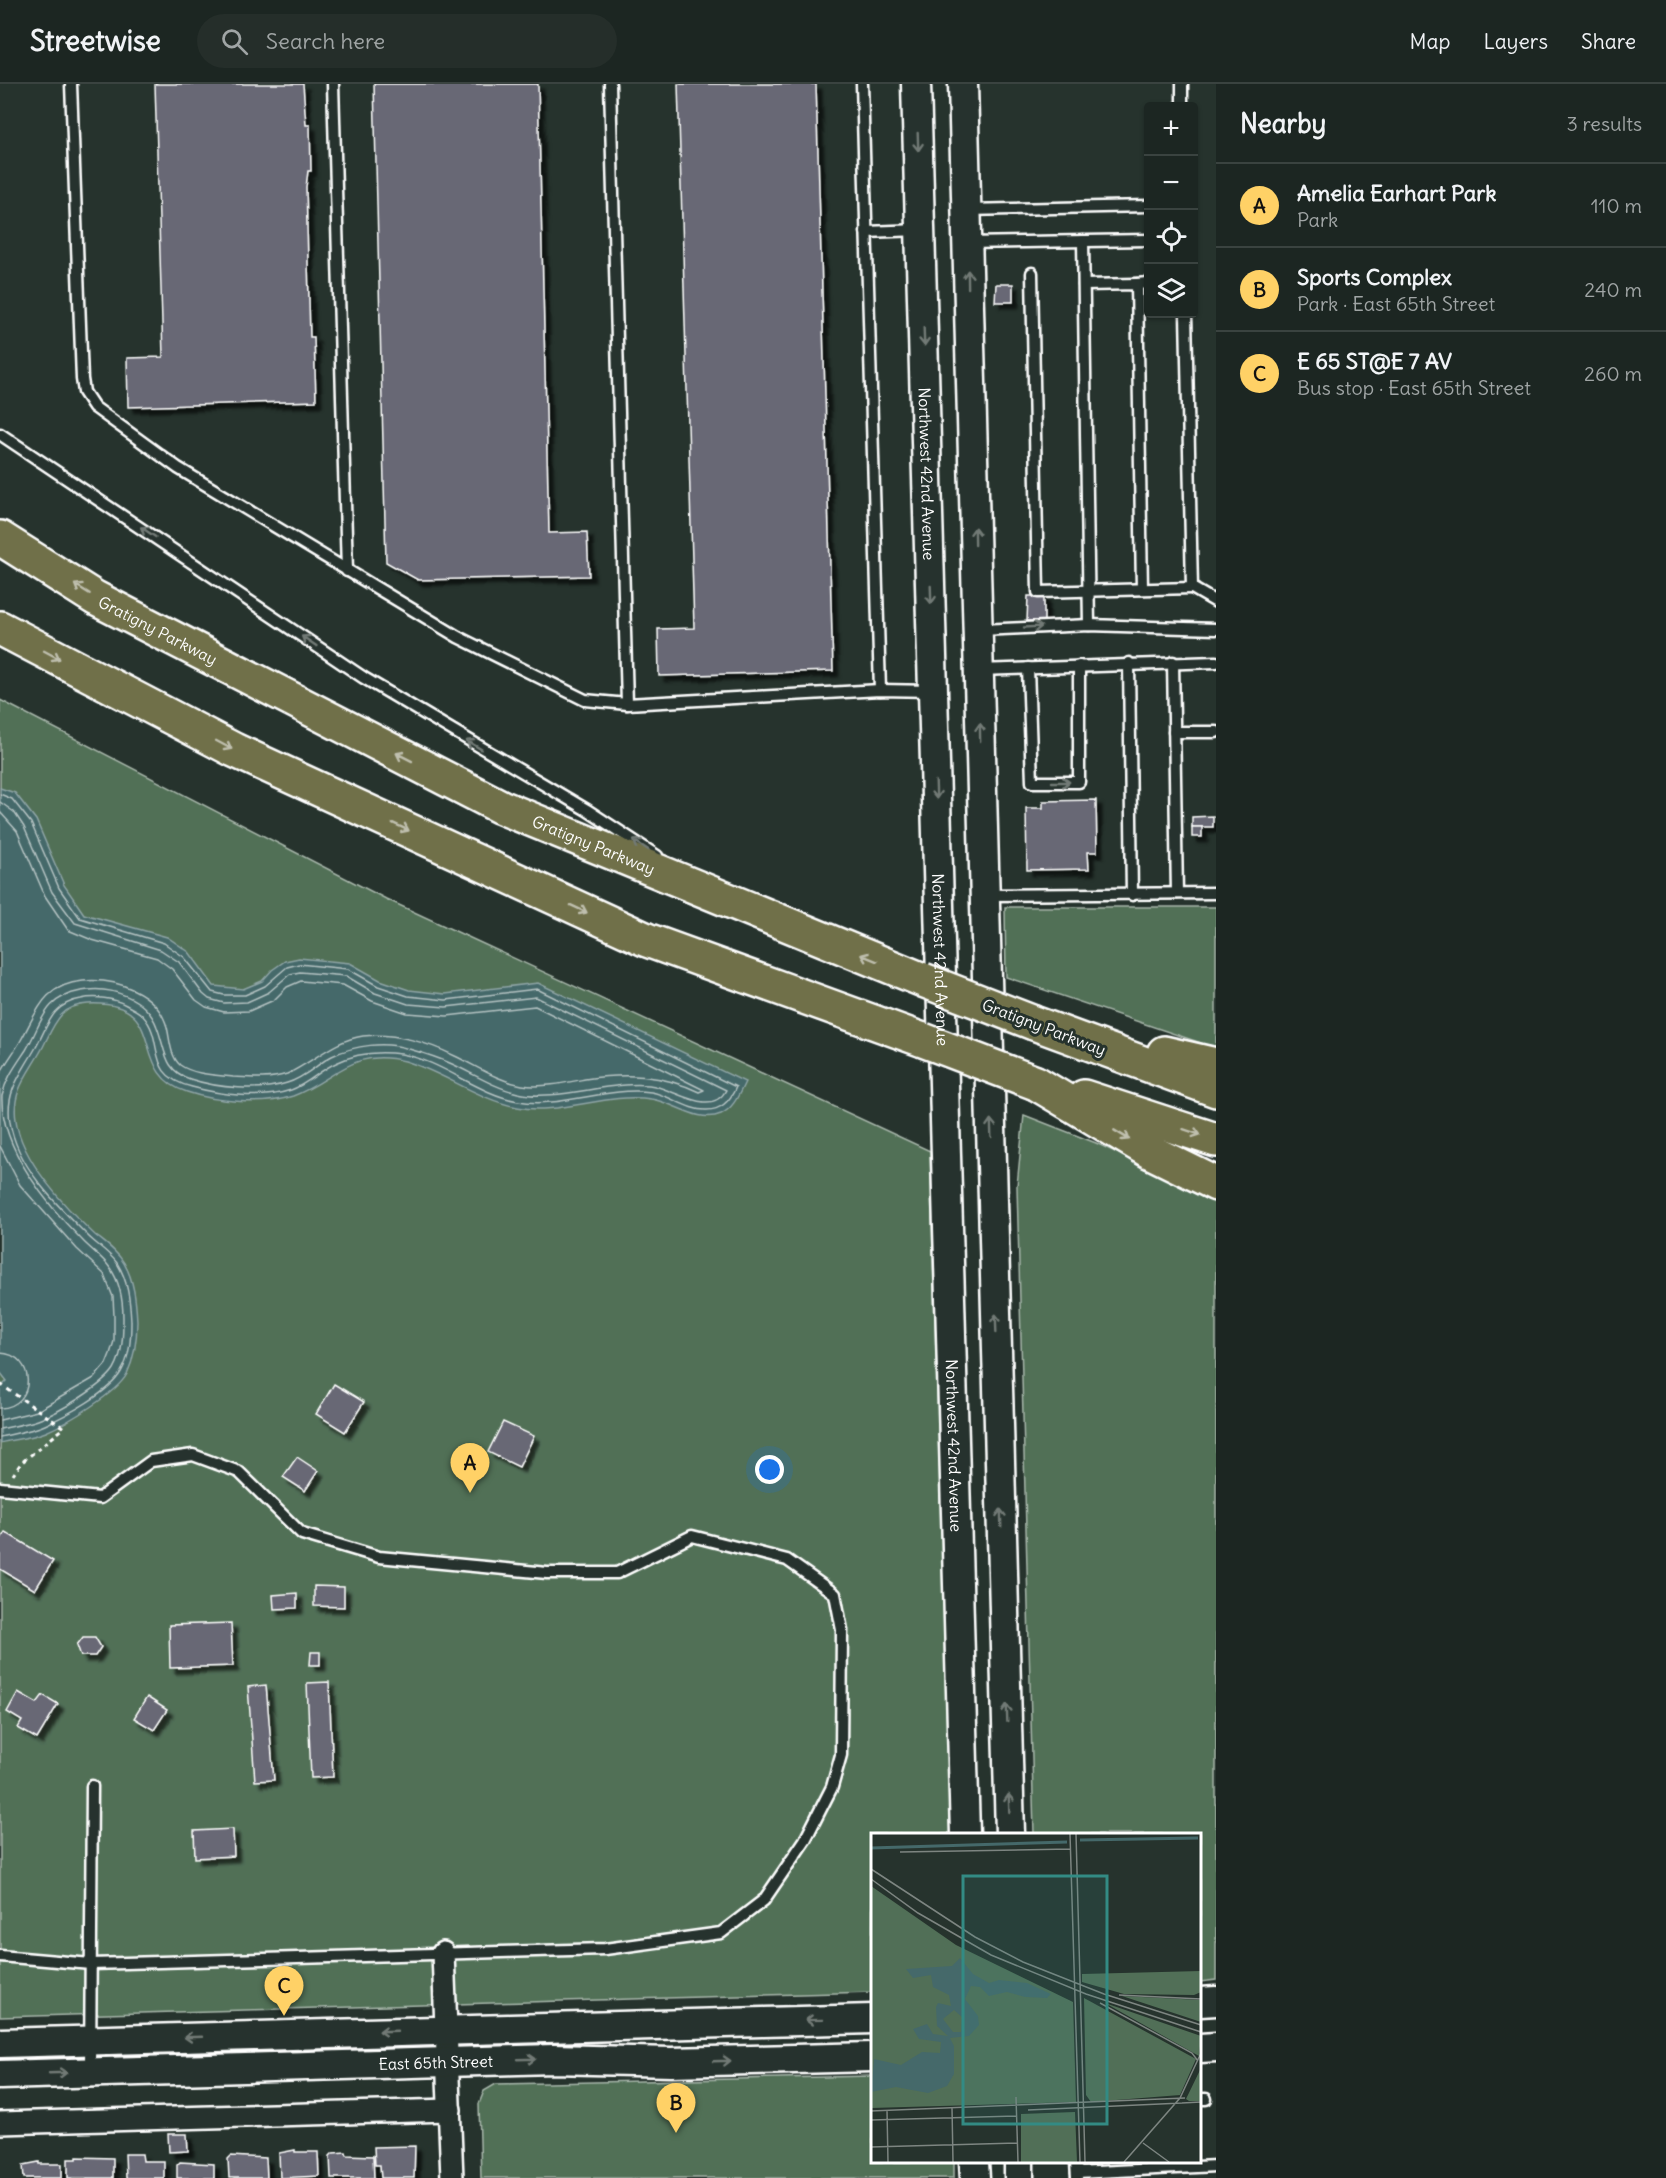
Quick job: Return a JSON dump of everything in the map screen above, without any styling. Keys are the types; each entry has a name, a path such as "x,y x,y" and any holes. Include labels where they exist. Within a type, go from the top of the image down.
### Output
{"highway":[{"name":"Gratigny Parkway","path":"0,538 95,598 501,807 923,980 1216,1090"},
{"path":"0,628 234,750 647,940 1036,1083 1216,1140"},
{"path":"1034,1023 1216,1065"},
{"path":"1036,1083 1151,1152 1216,1184"}],"main road":[{"name":"Northwest 42nd Avenue","path":"916,84 965,1833"},
{"path":"963,84 1010,1833"},
{"path":"920,230 967,227"},
{"path":"933,681 978,670"},
{"path":"1201,2002 1216,2001"},
{"name":"East 65th Street","path":"0,2043 871,2019"},
{"path":"1201,2048 1216,2047"},
{"name":"East 65th Street","path":"0,2075 448,2061 553,2059 671,2062 871,2057"},
{"path":"974,2163 975,2178"}],"street":[{"path":"443,1953 452,2178"},
{"path":"0,2123 450,2110"}],"lane":[{"path":"70,84 84,392 94,407 105,417 178,468 458,637 569,694 600,704 880,690 933,681"},
{"path":"333,84 347,572"},
{"path":"610,84 627,704"},
{"path":"862,84 880,690"},
{"path":"1182,84 1182,102"},
{"path":"967,227 1144,207"},
{"path":"967,227 1083,241 1144,240"},
{"path":"866,232 920,230"},
{"path":"1083,241 1089,625"},
{"path":"1032,273 1038,592 1192,588 1216,602"},
{"path":"1084,285 1144,283"},
{"path":"1137,284 1142,589"},
{"path":"1186,318 1192,588"},
{"path":"0,434 364,678 587,810 725,900"},
{"path":"977,630 1089,625 1216,629"},
{"path":"1173,662 1177,893"},
{"path":"978,670 1129,663 1216,662"},
{"path":"1129,663 1132,895"},
{"path":"1028,668 1032,782 1079,782 1079,666"},
{"path":"1174,732 1216,732"},
{"path":"984,895 1216,893"},
{"path":"0,1956 91,1964 605,1949 721,1933 764,1900 805,1840 832,1787 841,1755 842,1630 835,1594 787,1560 692,1536 617,1573 547,1573 379,1557 302,1534 239,1472 193,1455 151,1461 100,1498 5,1489"},
{"path":"90,2072 92,1786"},
{"path":"1077,2176 1216,2166"}],"path":[{"path":"0,1384 64,1428 21,1463 5,1489"}],"green space":[{"path":"0,700 386,899 930,1151 950,1833 871,1833 871,1992 0,2017"},
{"path":"1005,907 1216,907 1216,1048 1006,977"},
{"path":"1024,1115 1096,1143 1216,1199 1216,1980 1201,1982 1201,1833 1034,1833 1017,1186"},
{"path":"871,2076 871,2163 954,2163 954,2178 481,2178 479,2104 484,2091 496,2084"}],"water":[{"path":"0,788 15,793 36,820 64,885 84,914 167,937 189,952 214,986 243,989 262,981 285,961 299,958 350,963 380,980 409,990 445,994 538,983 745,1082 729,1108 721,1114 712,1116 695,1114 660,1101 634,1098 533,1109 517,1107 488,1098 405,1061 371,1058 345,1067 293,1096 254,1102 226,1100 187,1092 168,1083 157,1070 140,1025 131,1013 114,1006 88,1004 71,1008 64,1012 55,1024 19,1090 15,1109 16,1120 26,1151 46,1182 71,1211 124,1263 130,1276 135,1298 137,1334 135,1348 130,1368 122,1382 91,1407 46,1432 0,1443 0,1388 7,1381 0,1372"}],"building":[{"path":"155,84 303,84 306,125 310,125 311,171 308,171 306,187 310,337 314,337 316,401 128,407 127,358 163,357"},
{"path":"374,84 538,84 549,533 587,532 589,576 418,580 386,562"},
{"path":"678,84 816,84 833,671 659,676 658,629 694,628"},
{"path":"996,284 1013,284 1013,302 995,302"},
{"path":"1028,596 1044,596 1044,621 1027,621"},
{"path":"1096,800 1097,852 1088,852 1089,869 1027,870 1026,808 1043,808 1043,801"},
{"path":"1213,816 1213,827 1192,827 1192,817"},
{"path":"1192,827 1202,827 1202,837 1192,837"},
{"path":"334,1384 364,1402 345,1432 316,1414"},
{"path":"503,1422 534,1436 519,1467 488,1452"},
{"path":"297,1457 318,1471 305,1491 283,1477"},
{"path":"5,1532 53,1561 35,1590 0,1569 0,1541"},
{"path":"314,1586 344,1587 344,1607 314,1606"},
{"path":"297,1593 297,1608 274,1609 273,1595"},
{"path":"231,1623 233,1666 170,1668 169,1625"},
{"path":"83,1637 95,1637 101,1647 95,1656 81,1656 77,1645"},
{"path":"311,1652 320,1652 320,1665 310,1665"},
{"path":"329,1682 333,1777 311,1778 307,1683"},
{"path":"266,1685 274,1780 255,1781 248,1687"},
{"path":"18,1692 37,1703 43,1695 58,1704 37,1739 18,1728 22,1721 7,1712"},
{"path":"147,1697 167,1710 154,1730 134,1718"},
{"path":"233,1829 234,1856 195,1858 194,1831"},
{"path":"168,2134 187,2134 188,2151 169,2152"},
{"path":"415,2146 414,2178 381,2178 380,2165 375,2165 374,2147"},
{"path":"295,2150 295,2152 318,2152 319,2176 280,2178 279,2153"},
{"path":"346,2152 347,2155 373,2156 374,2178 331,2178 330,2156 333,2153"},
{"path":"125,2154 142,2154 143,2161 164,2161 164,2178 126,2178"},
{"path":"231,2156 266,2158 267,2178 229,2178 228,2159"},
{"path":"77,2157 113,2158 113,2178 68,2178 68,2159 77,2159"},
{"path":"39,2162 39,2164 62,2164 62,2178 24,2178 23,2165"},
{"path":"180,2162 214,2164 214,2178 177,2178 177,2165"}],"place":[{"name":"Amelia Earhart Park","path":"470,1493"},
{"name":"E 65 ST@E 7 AV","path":"284,2016"},
{"name":"Sports Complex","path":"676,2133"}]}
